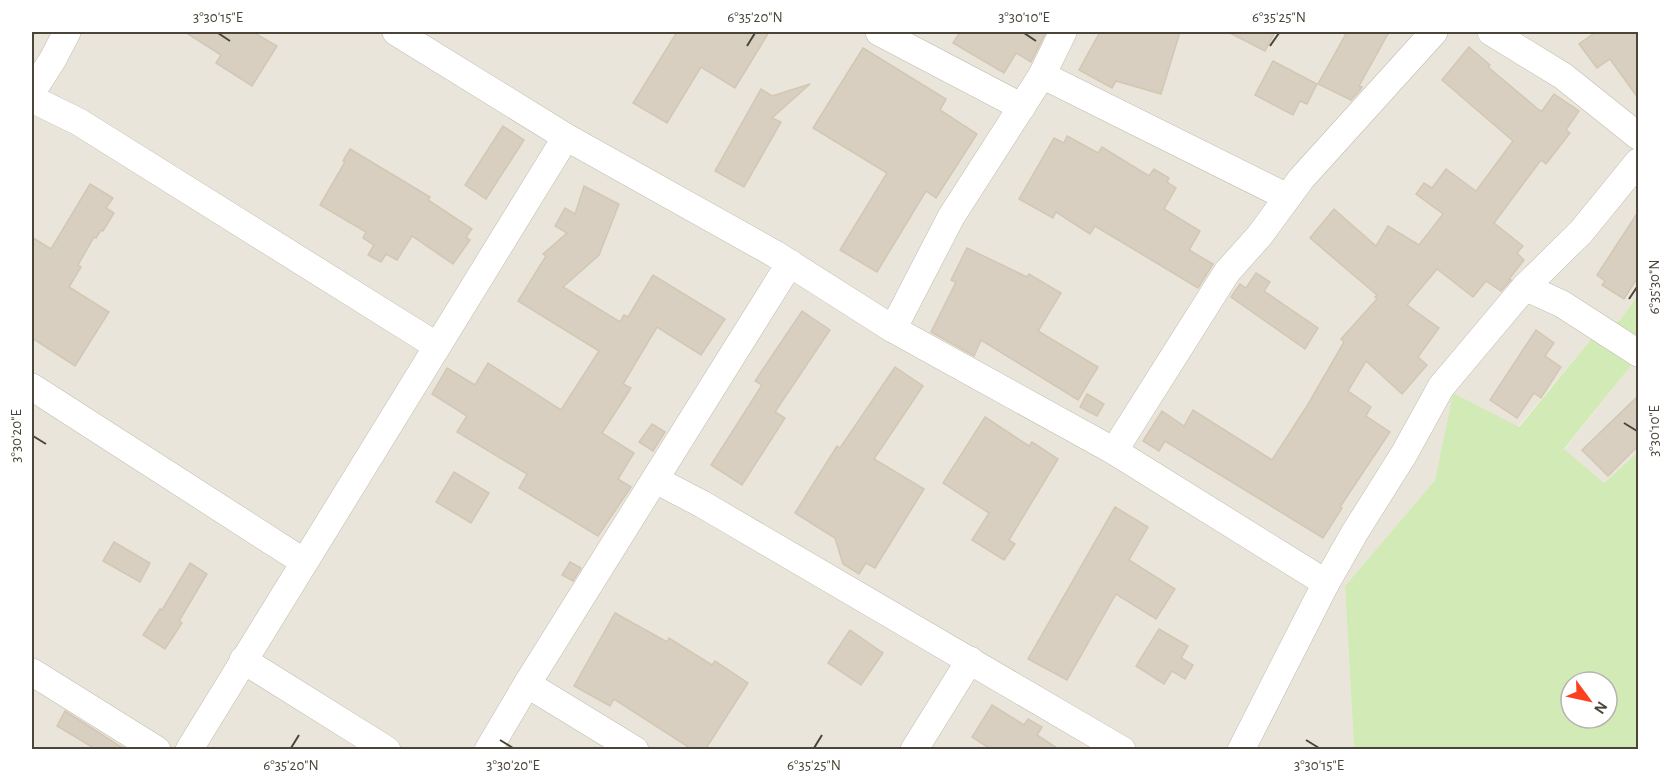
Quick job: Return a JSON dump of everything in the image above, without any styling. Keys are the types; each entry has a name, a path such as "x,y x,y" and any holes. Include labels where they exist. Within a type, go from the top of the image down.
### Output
{"street":[{"path":"32,92 67,32"},
{"path":"396,32 566,137 790,263 893,329 1114,451 1326,583"},
{"path":"879,32 1022,106"},
{"path":"893,329 951,217 1042,75 1063,32"},
{"path":"1114,451 1221,281 1260,235 1301,179 1434,32"},
{"path":"1491,32 1563,76 1638,136"},
{"path":"1042,75 1287,197"},
{"path":"32,99 79,122 437,346"},
{"path":"189,750 566,137"},
{"path":"1242,750 1326,583 1404,454 1441,387 1525,287 1581,232 1638,162"},
{"path":"488,750 790,263"},
{"path":"1525,287 1562,304 1638,353"},
{"path":"32,387 304,562"},
{"path":"656,480 702,504 1122,750"},
{"path":"243,660 387,750"},
{"path":"914,750 970,660"},
{"path":"32,672 157,750"},
{"path":"527,684 635,750"},
{"path":"1255,725 1268,750"}],"shaded area":[{"path":"32,32 1638,32 1638,295 1620,320 1596,333 1518,427 1453,394 1435,480 1345,586 1354,749 32,749"},
{"path":"1638,357 1638,452 1604,483 1564,450"}],"green space":[{"path":"1638,295 1638,357 1564,449 1604,483 1638,452 1638,749 1354,749 1345,586 1435,480 1453,393 1519,427 1596,333 1620,320"}],"building":[{"path":"185,32 253,32 277,46 252,86 216,63 221,55"},
{"path":"677,32 769,32 735,88 701,67 667,123 633,103"},
{"path":"960,32 1046,32 1031,62 1016,53 1004,73 953,43"},
{"path":"1100,32 1180,32 1161,94 1116,81 1112,88 1079,70"},
{"path":"1228,32 1275,32 1265,51"},
{"path":"1347,32 1389,32 1359,86 1362,87 1351,100 1318,84"},
{"path":"1596,32 1638,32 1638,98 1610,59 1597,68 1579,44"},
{"path":"1469,47 1490,65 1488,67 1539,110 1542,111 1554,94 1579,111 1566,130 1570,133 1546,164 1541,160 1494,223 1523,246 1517,253 1524,260 1509,279 1511,280 1501,291 1486,281 1473,297 1437,269 1407,305 1439,328 1418,357 1427,365 1402,394 1366,361 1348,391 1371,407 1366,416 1390,432 1340,507 1342,508 1323,538 1165,441 1159,451 1143,441 1162,411 1184,426 1193,410 1272,460 1344,342 1341,339 1377,299 1375,297 1377,295 1310,238 1334,209 1376,246 1388,226 1419,245 1443,214 1416,194 1424,183 1432,188 1446,169 1476,191 1513,141 1442,80"},
{"path":"863,48 946,99 940,110 977,134 936,198 926,191 877,272 840,250 887,173 813,128"},
{"path":"1273,61 1317,84 1307,104 1300,101 1293,115 1255,95"},
{"path":"810,84 772,118 781,122 744,187 715,171 761,89 772,96"},
{"path":"503,126 524,140 486,199 465,185"},
{"path":"1067,136 1098,153 1102,147 1149,176 1154,169 1169,178 1167,182 1176,188 1164,209 1200,231 1189,250 1213,264 1198,288 1095,226 1090,234 1056,212 1053,218 1019,199 1054,138 1064,143"},
{"path":"350,149 430,197 428,200 472,229 466,237 470,240 453,264 412,236 397,260 386,254 381,262 368,255 374,245 363,238 366,232 320,205"},
{"path":"90,184 113,198 106,208 114,213 103,231 101,230 96,238 94,237 69,287 109,312 75,366 32,338 32,237 51,249"},
{"path":"584,186 619,204 599,255 563,287 620,322 624,315 628,317 653,275 725,319 701,355 657,327 623,384 631,388 602,433 634,453 618,479 631,487 598,536 519,488 527,474 457,432 467,416 432,394 447,368 475,385 488,363 561,410 599,351 518,301 546,256 543,254 567,233 555,226 565,208 575,214"},
{"path":"1638,212 1638,277 1624,299 1602,285 1605,281 1597,275"},
{"path":"967,248 1027,277 1029,274 1061,293 1038,331 1098,367 1078,400 981,340 974,356 931,332 956,282 951,280"},
{"path":"1256,273 1270,282 1264,291 1318,328 1305,349 1231,297 1240,284 1246,288"},
{"path":"802,311 830,330 775,412 785,418 742,485 711,465 762,385 755,381"},
{"path":"1536,330 1554,343 1545,356 1561,367 1541,398 1534,393 1517,418 1490,400"},
{"path":"895,367 923,386 874,459 924,489 875,568 866,563 859,574 843,564 835,538 795,513 837,446 840,448"},
{"path":"1087,394 1104,404 1097,416 1080,407"},
{"path":"1638,396 1638,446 1608,476 1582,450"},
{"path":"985,417 1029,446 1032,442 1058,459 1009,540 1015,544 1004,560 972,540 989,513 943,483"},
{"path":"652,424 665,432 653,451 639,442"},
{"path":"454,472 489,493 471,523 436,502"},
{"path":"1115,507 1148,527 1129,560 1175,589 1156,619 1116,594 1067,680 1028,659"},
{"path":"114,542 150,563 140,582 103,561"},
{"path":"570,562 581,568 573,581 562,575"},
{"path":"190,563 207,574 179,621 182,623 165,649 143,635 160,609 162,610"},
{"path":"615,613 667,642 669,638 712,665 715,661 748,683 705,750 693,750 614,699 610,706 574,686"},
{"path":"1159,629 1188,646 1181,658 1193,665 1185,679 1172,671 1164,684 1136,666"},
{"path":"850,630 883,653 861,685 828,663"},
{"path":"992,705 1024,725 1028,719 1042,727 1037,735 1060,750 992,750 972,737"},
{"path":"65,711 126,750 97,750 57,726"}]}
